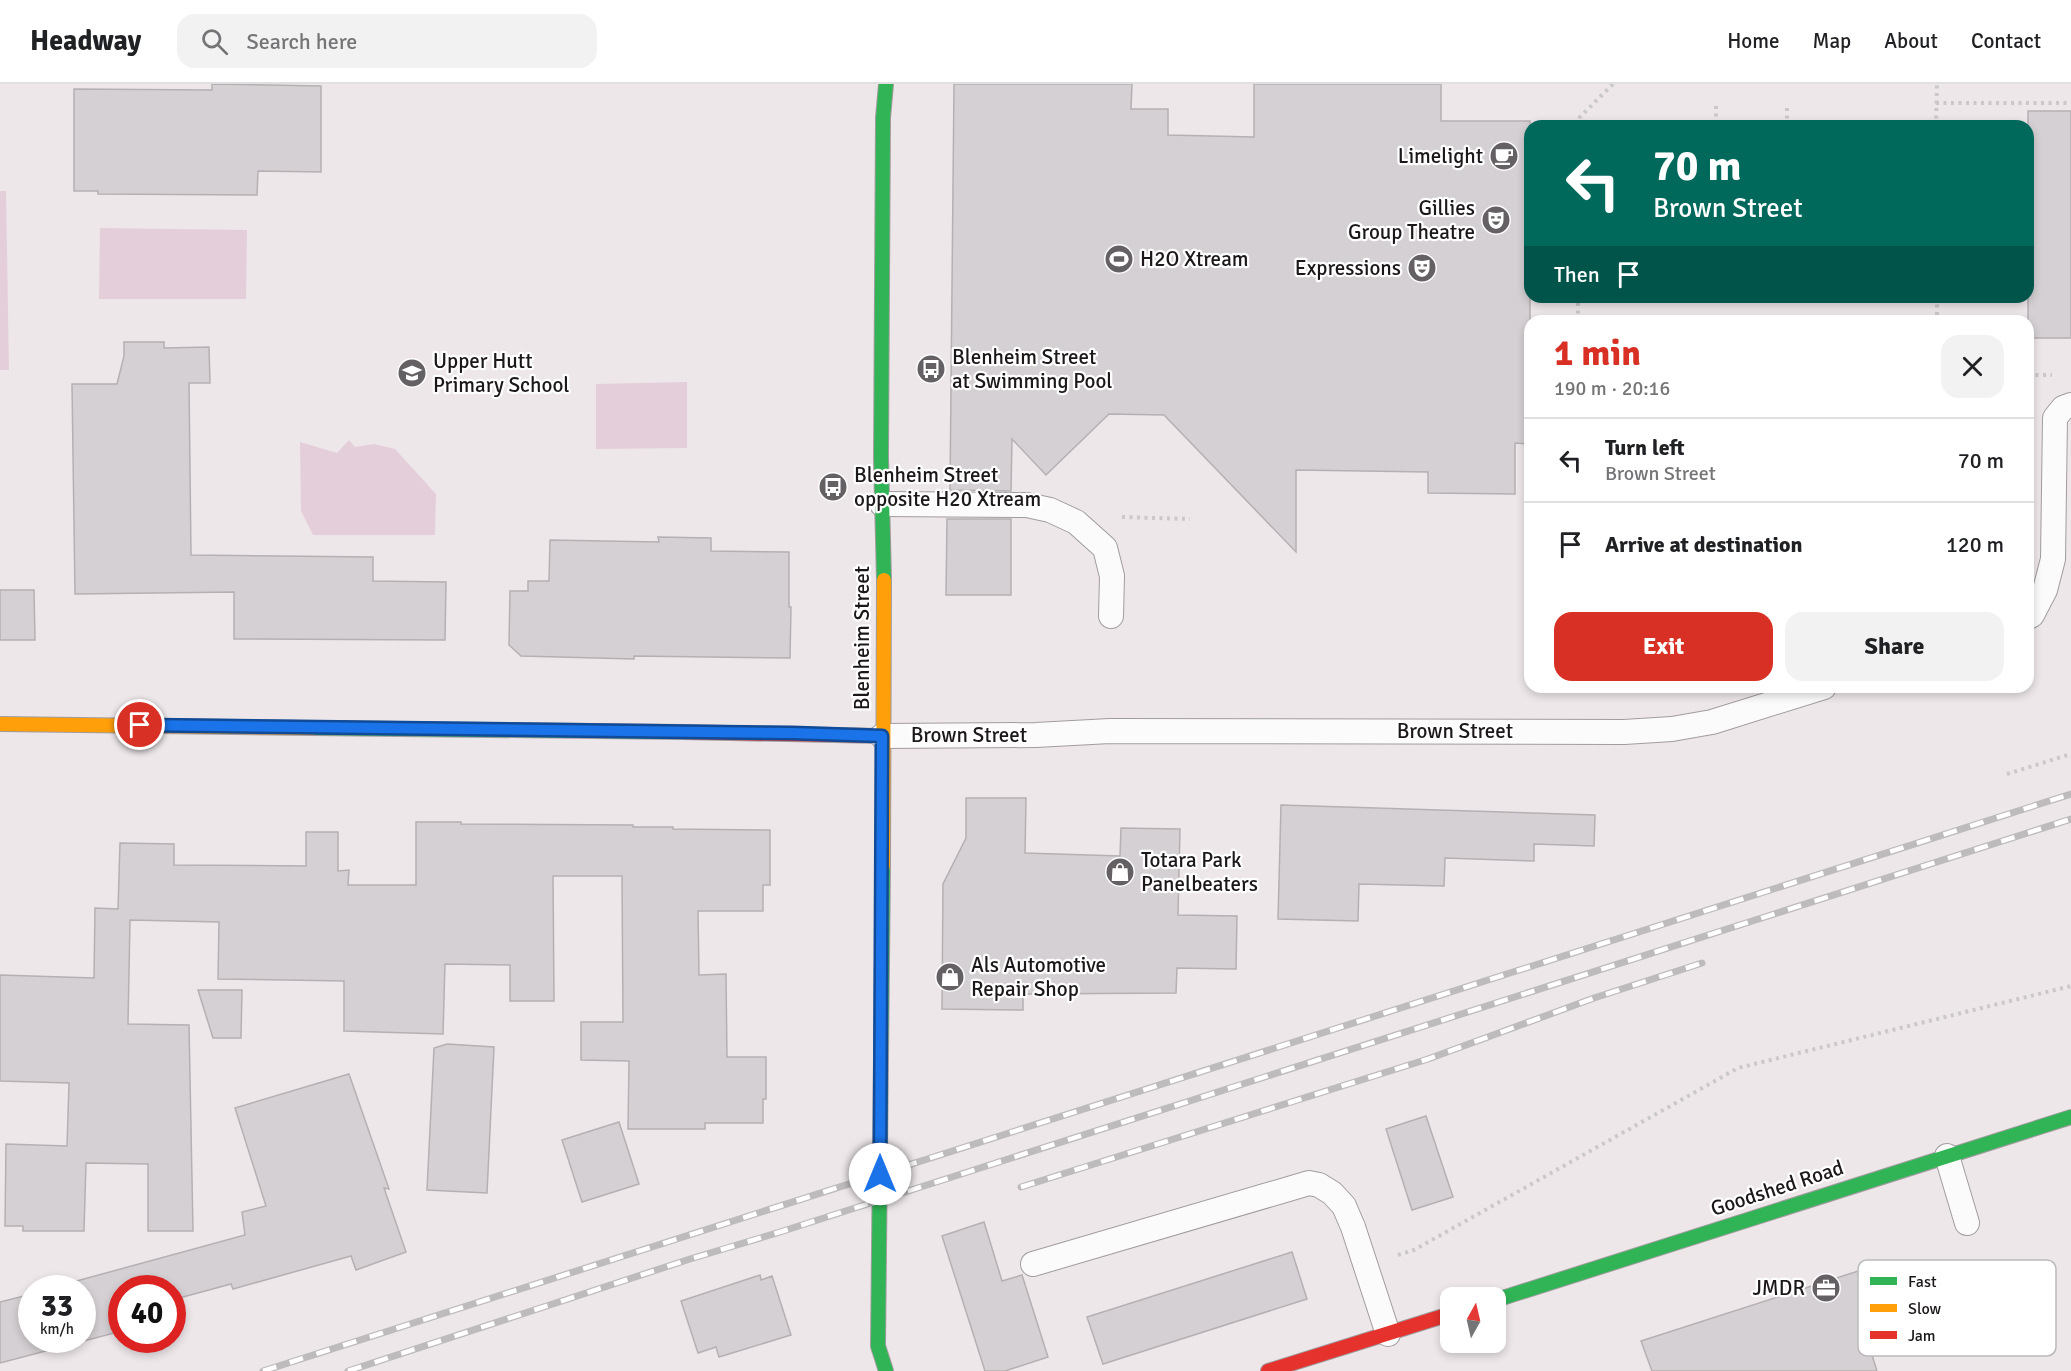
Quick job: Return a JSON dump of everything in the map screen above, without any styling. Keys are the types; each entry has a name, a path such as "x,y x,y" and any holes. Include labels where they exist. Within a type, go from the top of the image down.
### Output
{"street":[{"name":"Blenheim Street","path":"886,84 883,130 882,504 885,609 878,1346 886,1371"},
{"name":"Brown Street","path":"0,724 882,736"},
{"name":"Goodshed Road","path":"1506,1297 2071,1117"},
{"path":"1268,1371 1440,1317"}],"lane":[{"path":"2034,611 2045,590 2053,559 2055,418 2063,408 2071,405"},
{"path":"882,504 1027,505 1050,510 1076,522 1105,548 1112,576 1111,616"},
{"name":"Brown Street","path":"882,736 1035,735 1110,731 1624,732 1672,729 1712,722 1805,693"},
{"path":"1947,1156 1967,1223"},
{"path":"1033,1264 1309,1183 1319,1185 1332,1193 1344,1206 1388,1334"}],"path":[{"path":"1580,120 1580,117 1613,84"},
{"path":"1936,84 1936,120"},
{"path":"1936,104 2071,103"},
{"path":"1716,106 1716,120"},
{"path":"1787,107 1787,120"},
{"path":"2007,774 2071,754"},
{"path":"1365,1266 1414,1250 1738,1068 2071,986"}],"shaded area":[{"path":"0,191 6,191 9,370 0,370"},
{"path":"100,228 247,230 246,299 99,299"},
{"path":"687,382 687,448 596,449 596,384"},
{"path":"349,440 355,447 374,444 395,449 436,494 435,535 313,535 301,511 300,442 337,453"}],"building":[{"path":"212,84 321,86 321,172 258,171 257,195 98,194 98,191 74,191 74,89 212,90"},
{"path":"954,84 1132,84 1131,109 1168,109 1168,135 1254,137 1254,84 1441,84 1441,121 1524,121 1524,303 1530,303 1530,315 1524,315 1524,444 1515,443 1515,494 1428,493 1428,472 1296,470 1296,552 1164,415 1109,414 1046,475 1012,439 1011,491 950,490"},
{"path":"2028,111 2071,111 2071,338 2034,338 2034,315 2028,315 2028,303 2034,303 2034,120 2028,120"},
{"path":"124,342 164,342 164,348 209,347 210,383 189,383 191,555 373,557 373,581 446,582 445,640 234,639 234,592 75,594 72,384 117,384 124,356"},
{"path":"947,519 1011,519 1011,595 946,595"},
{"path":"658,537 711,538 711,551 789,552 790,658 634,656 634,659 521,656 509,645 510,591 528,591 528,581 549,581 550,540 659,542"},
{"path":"0,590 34,590 35,640 0,640"},
{"path":"966,798 1026,798 1025,853 1120,856 1121,828 1180,829 1178,915 1237,916 1236,969 1177,968 1176,993 1023,994 1023,1010 942,1009 943,884 966,838"},
{"path":"1281,805 1595,815 1594,846 1534,844 1534,861 1445,858 1444,886 1359,884 1358,921 1278,919"},
{"path":"416,822 633,825 633,827 673,827 673,829 770,830 770,885 763,885 763,911 698,911 699,975 726,974 727,1057 766,1057 766,1099 763,1099 763,1123 705,1123 705,1129 628,1129 629,1061 581,1060 581,1022 623,1022 622,876 553,876 554,1001 510,1001 510,965 445,964 443,1034 344,1031 344,981 218,979 219,922 130,920 128,1024 189,1025 193,1231 148,1231 148,1164 86,1163 84,1231 23,1231 23,1226 5,1226 6,1144 67,1146 69,1083 0,1081 0,975 94,978 95,908 118,909 120,843 174,844 174,865 306,866 306,832 338,832 338,871 349,870 348,885 416,885"},
{"path":"198,990 242,990 241,1038 213,1038"},
{"path":"447,1044 494,1047 487,1193 427,1190 434,1048"},
{"path":"349,1074 389,1189 384,1188 406,1252 356,1270 351,1256 233,1289 231,1284 186,1296 186,1275 108,1275 108,1335 96,1338 96,1276 245,1235 242,1212 266,1206 235,1108"},
{"path":"1426,1116 1453,1197 1412,1210 1386,1129"},
{"path":"619,1122 639,1184 582,1202 562,1140"},
{"path":"984,1222 1002,1281 1022,1275 1048,1357 1005,1371 985,1371 942,1236"},
{"path":"1292,1252 1307,1299 1103,1364 1087,1317"},
{"path":"1858,1271 1858,1356 1872,1356 1877,1371 1652,1371 1641,1341"},
{"path":"760,1275 761,1280 772,1276 791,1335 719,1357 716,1347 698,1353 681,1301"},
{"path":"18,1298 18,1353 38,1353 0,1363 0,1302"}],"railway":[{"path":"263,1371 2071,794"},
{"path":"348,1371 690,1259 2071,819"},
{"path":"1021,1187 1428,1059 1594,998 1702,963"}],"traffic: fast":[{"path":"884,580 881,457 883,118 886,84"},
{"path":"313,728 682,732"},
{"path":"883,866 878,1346 886,1371"},
{"path":"1506,1297 2071,1117"}],"traffic: slow":[{"path":"883,866 884,580"},
{"path":"0,724 313,728"}],"traffic: jam":[{"path":"682,732 882,736"},
{"path":"1268,1371 1440,1317"}],"place":[{"name":"Limelight","path":"1504,156"},
{"name":"Gillies Group Theatre","path":"1496,220"},
{"name":"H2O Xtream","path":"1119,259"},
{"name":"Expressions","path":"1422,268"},
{"name":"Blenheim Street at Swimming Pool","path":"931,369"},
{"name":"Upper Hutt Primary School","path":"412,373"},
{"name":"Blenheim Street opposite H20 Xtream","path":"833,487"},
{"name":"Totara Park Panelbeaters","path":"1120,872"},
{"name":"Als Automotive Repair Shop","path":"950,977"},
{"name":"JMDR","path":"1826,1288"}],"route":[{"path":"140,725 882,736 880,1174"}]}
